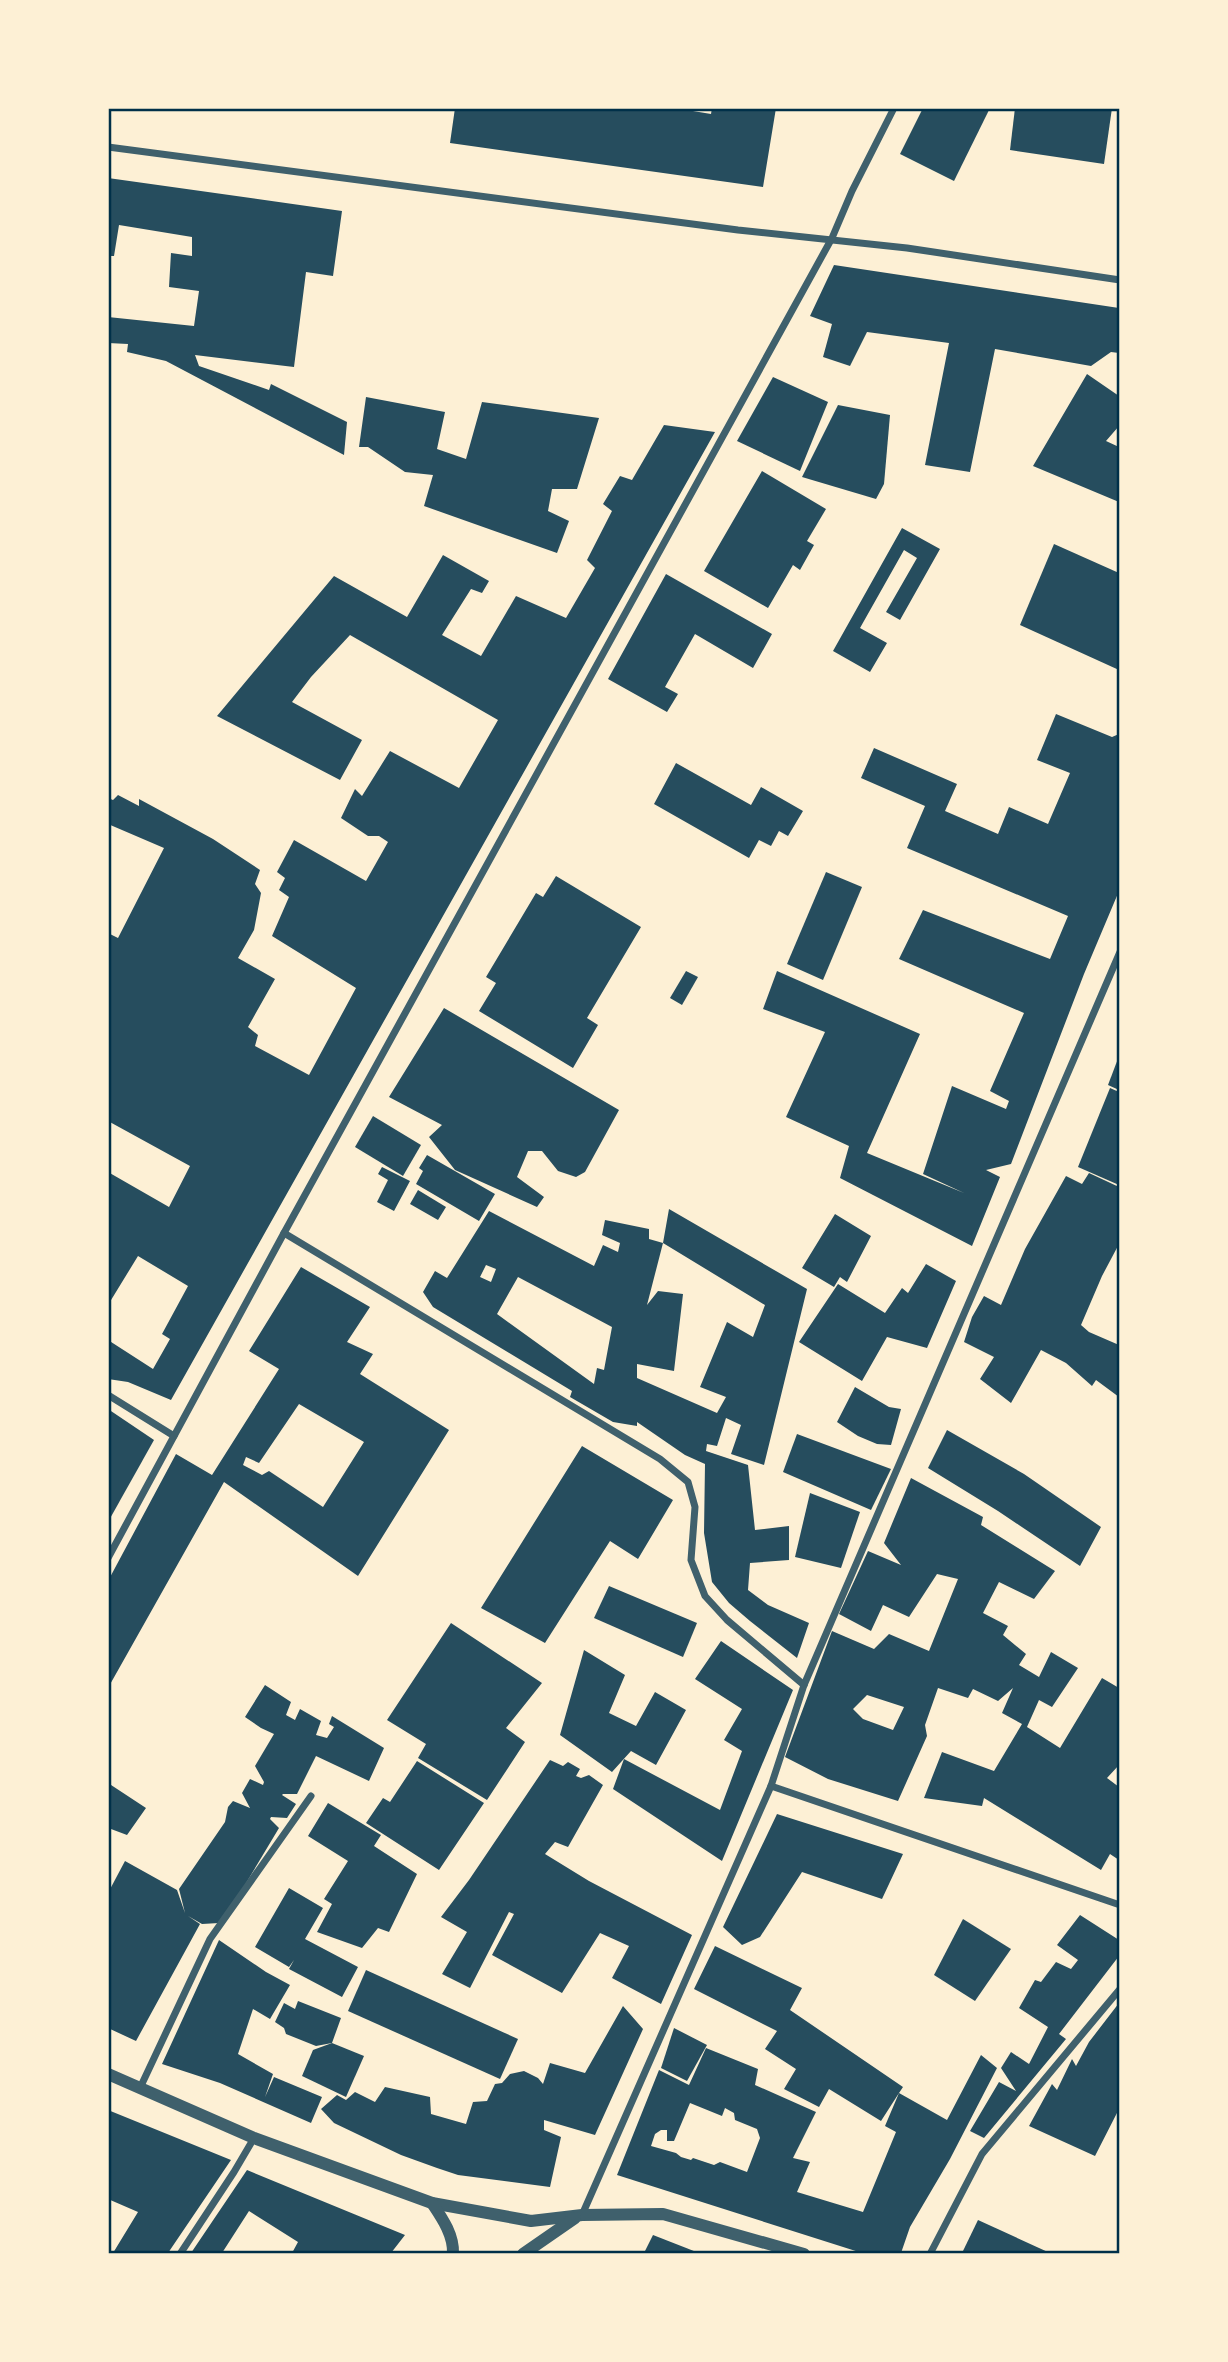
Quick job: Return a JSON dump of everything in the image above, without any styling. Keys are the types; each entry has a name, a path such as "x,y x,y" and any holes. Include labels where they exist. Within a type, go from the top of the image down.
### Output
{"street":[{"path":"108,1558 832,238 852,191 894,108"},
{"path":"108,147 725,229 832,238 1119,280"},
{"path":"523,2253 580,2216 771,1786 804,1685 1119,952"},
{"path":"284,1233 660,1459 688,1482 695,1507 691,1560 705,1596 727,1620 804,1685"},
{"path":"108,1395 174,1436"},
{"path":"771,1786 1119,1905"},
{"path":"141,2088 210,1939 311,1796"},
{"path":"930,2253 982,2154 1119,1989"},
{"path":"108,2074 254,2138 432,2203 531,2221 580,2216 663,2214 803,2253"},
{"path":"180,2253 254,2138"},
{"path":"432,2203 445,2221 454,2246 453,2253"}],"building":[{"path":"455,108 675,108 711,114 712,108 776,108 763,187 450,143"},
{"path":"923,108 990,108 954,181 900,154"},
{"path":"1015,108 1112,108 1104,164 1010,150"},
{"path":"108,178 342,211 333,276 306,272 294,367 195,355 199,366 269,390 271,384 347,422 344,455 166,361 127,352 128,344 108,343 108,317 194,326 199,291 169,287 171,253 192,256 192,237 119,225 114,256 108,256"},
{"path":"834,265 1119,308 1119,353 1111,352 1091,366 995,349 970,472 925,465 949,343 867,332 850,366 823,357 832,324 810,316"},
{"path":"1087,374 1119,396 1119,426 1106,441 1119,447 1119,502 1033,466"},
{"path":"773,377 828,402 800,471 737,441"},
{"path":"366,397 445,412 437,449 466,459 482,402 599,418 577,489 552,489 548,511 569,521 557,553 424,506 433,475 405,472 368,447 359,447"},
{"path":"838,405 890,415 884,484 876,499 802,477"},
{"path":"664,425 715,432 171,1400 128,1382 108,1379 108,1340 153,1369 170,1339 162,1334 188,1286 138,1256 108,1305 108,1172 169,1207 190,1166 108,1121 108,933 118,938 164,848 108,824 108,798 113,800 118,795 139,806 139,799 213,839 260,870 255,884 261,893 254,930 238,958 275,979 248,1027 258,1035 255,1046 309,1075 356,988 272,936 289,897 279,890 285,878 277,872 294,840 366,881 388,842 379,836 368,836 341,818 355,789 362,796 390,751 459,788 498,720 350,635 292,702 362,740 340,780 217,716 334,576 407,617 443,555 489,581 482,593 471,589 442,635 481,656 516,596 566,618 595,568 587,560 612,511 603,504 620,476 632,480"},
{"path":"762,471 826,509 807,541 814,545 800,570 793,565 768,608 704,571"},
{"path":"902,528 940,549 900,620 886,612 917,558 904,550 860,628 887,643 870,672 833,651"},
{"path":"1054,544 1119,573 1119,670 1020,625"},
{"path":"666,574 772,634 753,668 695,634 665,687 678,694 667,712 608,679"},
{"path":"1056,714 1112,737 1119,734 1119,891 1011,1164 986,1170 1000,1177 972,1246 840,1178 849,1146 786,1117 825,1032 763,1009 777,971 920,1034 867,1153 964,1193 923,1174 952,1086 1006,1109 1009,1101 990,1091 1024,1013 899,959 923,910 1050,959 1068,916 907,848 925,806 861,778 874,748 957,784 945,811 998,834 1009,807 1048,824 1070,773 1037,760"},
{"path":"676,763 751,805 761,787 803,811 788,836 779,831 771,846 759,840 749,858 654,804"},
{"path":"826,872 862,887 823,980 787,964"},
{"path":"556,876 641,927 587,1018 598,1025 573,1068 479,1011 496,983 486,977 536,893 543,897"},
{"path":"686,971 698,977 682,1005 670,998"},
{"path":"444,1008 619,1110 585,1172 576,1177 558,1171 542,1151 528,1151 517,1177 544,1197 537,1207 455,1170 429,1137 442,1125 389,1097"},
{"path":"1119,1056 1119,1090 1108,1085"},
{"path":"1110,1088 1119,1092 1119,1185 1078,1167"},
{"path":"373,1116 421,1145 403,1176 355,1147"},
{"path":"427,1155 495,1194 479,1221 416,1184 423,1171 419,1168"},
{"path":"382,1167 410,1181 394,1211 377,1202 388,1180 378,1174"},
{"path":"1089,1173 1119,1187 1119,1244 1081,1325 1089,1332 1119,1345 1119,1397 1096,1380 1092,1386 1066,1363 1041,1350 1011,1403 980,1379 994,1357 964,1342 972,1317 984,1296 1001,1305 1025,1249 1066,1176 1082,1184"},
{"path":"418,1190 446,1207 438,1220 410,1204"},
{"path":"669,1209 807,1289 764,1465 731,1454 741,1425 726,1418 717,1446 707,1444 706,1451 748,1465 755,1530 789,1526 789,1560 750,1563 748,1590 768,1605 809,1623 797,1658 729,1603 712,1582 704,1533 705,1464 685,1455 637,1422 637,1426 613,1422 570,1397 572,1391 433,1307 423,1292 435,1271 447,1278 489,1211 594,1266 603,1245 618,1252 620,1243 602,1235 605,1220 649,1229 649,1239 663,1243","holes":["663,1243 765,1305 753,1337 727,1322 700,1387 726,1397 717,1413 637,1378 637,1364 674,1371 683,1294 658,1291 647,1305","486,1265 496,1269 491,1282 480,1277","518,1277 612,1327 604,1370 597,1368 594,1384 497,1314"]},
{"path":"835,1214 871,1236 847,1282 840,1277 834,1287 802,1268"},
{"path":"926,1264 956,1281 927,1348 887,1337 862,1381 799,1342 838,1284 885,1313 902,1288 908,1293"},
{"path":"301,1267 370,1307 347,1342 373,1354 360,1374 449,1430 358,1576 224,1482 108,1688 108,1581 176,1454 212,1475 279,1369 249,1351","holes":["299,1404 364,1442 323,1507 269,1471 262,1475 243,1465 246,1457 259,1463"]},
{"path":"855,1387 889,1407 901,1409 891,1445 877,1444 858,1436 837,1422"},
{"path":"108,1409 154,1440 108,1522"},
{"path":"947,1430 1024,1474 1101,1527 1080,1566 928,1468"},
{"path":"797,1434 891,1469 871,1510 783,1472"},
{"path":"582,1446 673,1500 638,1559 610,1541 545,1643 481,1608"},
{"path":"911,1478 983,1517 981,1525 1055,1571 1034,1599 999,1582 983,1613 1008,1626 1003,1635 1026,1654 1019,1665 1039,1677 1051,1652 1078,1668 1052,1707 1039,1700 1027,1727 1060,1748 1102,1678 1119,1688 1119,1765 1107,1778 1119,1787 1119,1860 1110,1854 1101,1870 984,1798 982,1806 924,1798 942,1752 994,1771 1022,1724 1002,1713 1013,1688 998,1701 973,1689 968,1698 938,1688 925,1725 927,1736 898,1801 828,1779 785,1757 832,1631 874,1649 889,1634 929,1651 958,1579 937,1574 909,1617 883,1605 871,1631 839,1614 868,1551 901,1565 884,1543","holes":["867,1695 904,1707 893,1730 863,1719 853,1709"]},
{"path":"810,1493 860,1512 841,1568 795,1557"},
{"path":"609,1586 697,1623 683,1657 594,1618"},
{"path":"451,1623 542,1683 506,1728 525,1742 487,1800 418,1758 426,1744 387,1720"},
{"path":"721,1641 793,1690 722,1861 613,1789 624,1759 720,1810 742,1751 724,1740 742,1709 695,1679"},
{"path":"584,1650 625,1675 609,1713 636,1726 655,1692 686,1710 656,1765 631,1751 612,1772 560,1735"},
{"path":"265,1685 291,1702 286,1715 295,1720 300,1709 321,1721 316,1735 327,1738 334,1727 329,1724 332,1716 384,1748 369,1781 316,1756 297,1794 282,1795 296,1804 287,1818 271,1817 279,1828 230,1910 219,1923 202,1924 188,1916 200,1924 136,2041 108,2028 108,1893 125,1861 177,1890 185,1913 179,1889 225,1822 228,1807 233,1801 250,1808 242,1793 250,1779 263,1785 255,1766 274,1734 245,1717"},
{"path":"550,1760 563,1766 568,1762 580,1769 576,1776 581,1778 589,1775 603,1785 568,1847 555,1842 545,1854 589,1881 692,1935 661,2004 612,1978 629,1946 600,1933 562,1993 492,1955 514,1914 509,1912 470,1988 442,1974 467,1932 441,1917"},
{"path":"417,1761 484,1803 439,1870 366,1823 383,1798 390,1802"},
{"path":"108,1783 146,1808 127,1835 111,1829 108,1832"},
{"path":"328,1803 381,1835 374,1846 417,1874 389,1932 378,1928 362,1948 317,1932 332,1904 324,1899 348,1861 308,1836"},
{"path":"777,1814 903,1854 882,1899 802,1872 760,1937 742,1945 723,1927"},
{"path":"289,1888 323,1908 305,1939 358,1967 342,1997 289,1969 294,1960 289,1967 255,1947"},
{"path":"1080,1915 1119,1940 1119,1956 1059,2034 1066,2039 984,2138 970,2131 999,2082 1016,2091 1001,2068 1011,2052 1029,2064 1048,2027 1019,2008 1035,1980 1041,1982 1056,1962 1071,1969 1078,1960 1057,1945"},
{"path":"963,1919 1011,1949 975,2001 934,1975"},
{"path":"219,1940 290,1985 270,2019 253,2009 238,2054 273,2074 265,2097 274,2077 322,2097 311,2123 220,2083 162,2064"},
{"path":"715,1946 802,1988 790,2010 903,2087 881,2121 829,2089 819,2107 784,2089 796,2069 765,2049 777,2031 694,1989"},
{"path":"366,1970 518,2039 500,2079 348,2011"},
{"path":"298,2001 341,2018 332,2043 316,2046 286,2034 284,2028 275,2022 284,2003 295,2009"},
{"path":"1119,2003 1119,2109 1095,2156 1029,2126 1052,2084 1057,2090 1072,2059 1076,2066 1089,2042"},
{"path":"623,2006 643,2029 595,2135 544,2120 544,2130 561,2137 550,2187 458,2175 437,2168 401,2155 334,2123 321,2109 337,2095 346,2100 355,2092 375,2102 385,2087 430,2097 431,2114 466,2124 473,2102 487,2101 495,2084 502,2083 510,2074 524,2071 538,2078 543,2084 550,2063 585,2073"},
{"path":"674,2028 707,2045 687,2081 661,2068"},
{"path":"332,2043 364,2056 346,2097 302,2076 313,2050"},
{"path":"706,2048 758,2069 755,2085 816,2112 793,2158 810,2162 797,2192 863,2212 896,2132 885,2126 899,2093 947,2120 981,2055 997,2068 950,2159 910,2227 901,2253 862,2253 617,2175 659,2070 689,2085","holes":["690,2103 722,2116 725,2108 734,2113 735,2120 757,2129 760,2138 747,2172 720,2162 714,2165 693,2158 691,2160 651,2146 655,2134 661,2130 667,2130 667,2141 674,2141"]},
{"path":"108,2110 231,2160 168,2253 113,2253 138,2212 108,2199"},
{"path":"247,2170 405,2235 391,2253 292,2253 298,2242 249,2211 222,2253 191,2253"},
{"path":"978,2220 1050,2253 962,2253"},
{"path":"653,2235 699,2253 644,2253"}]}
